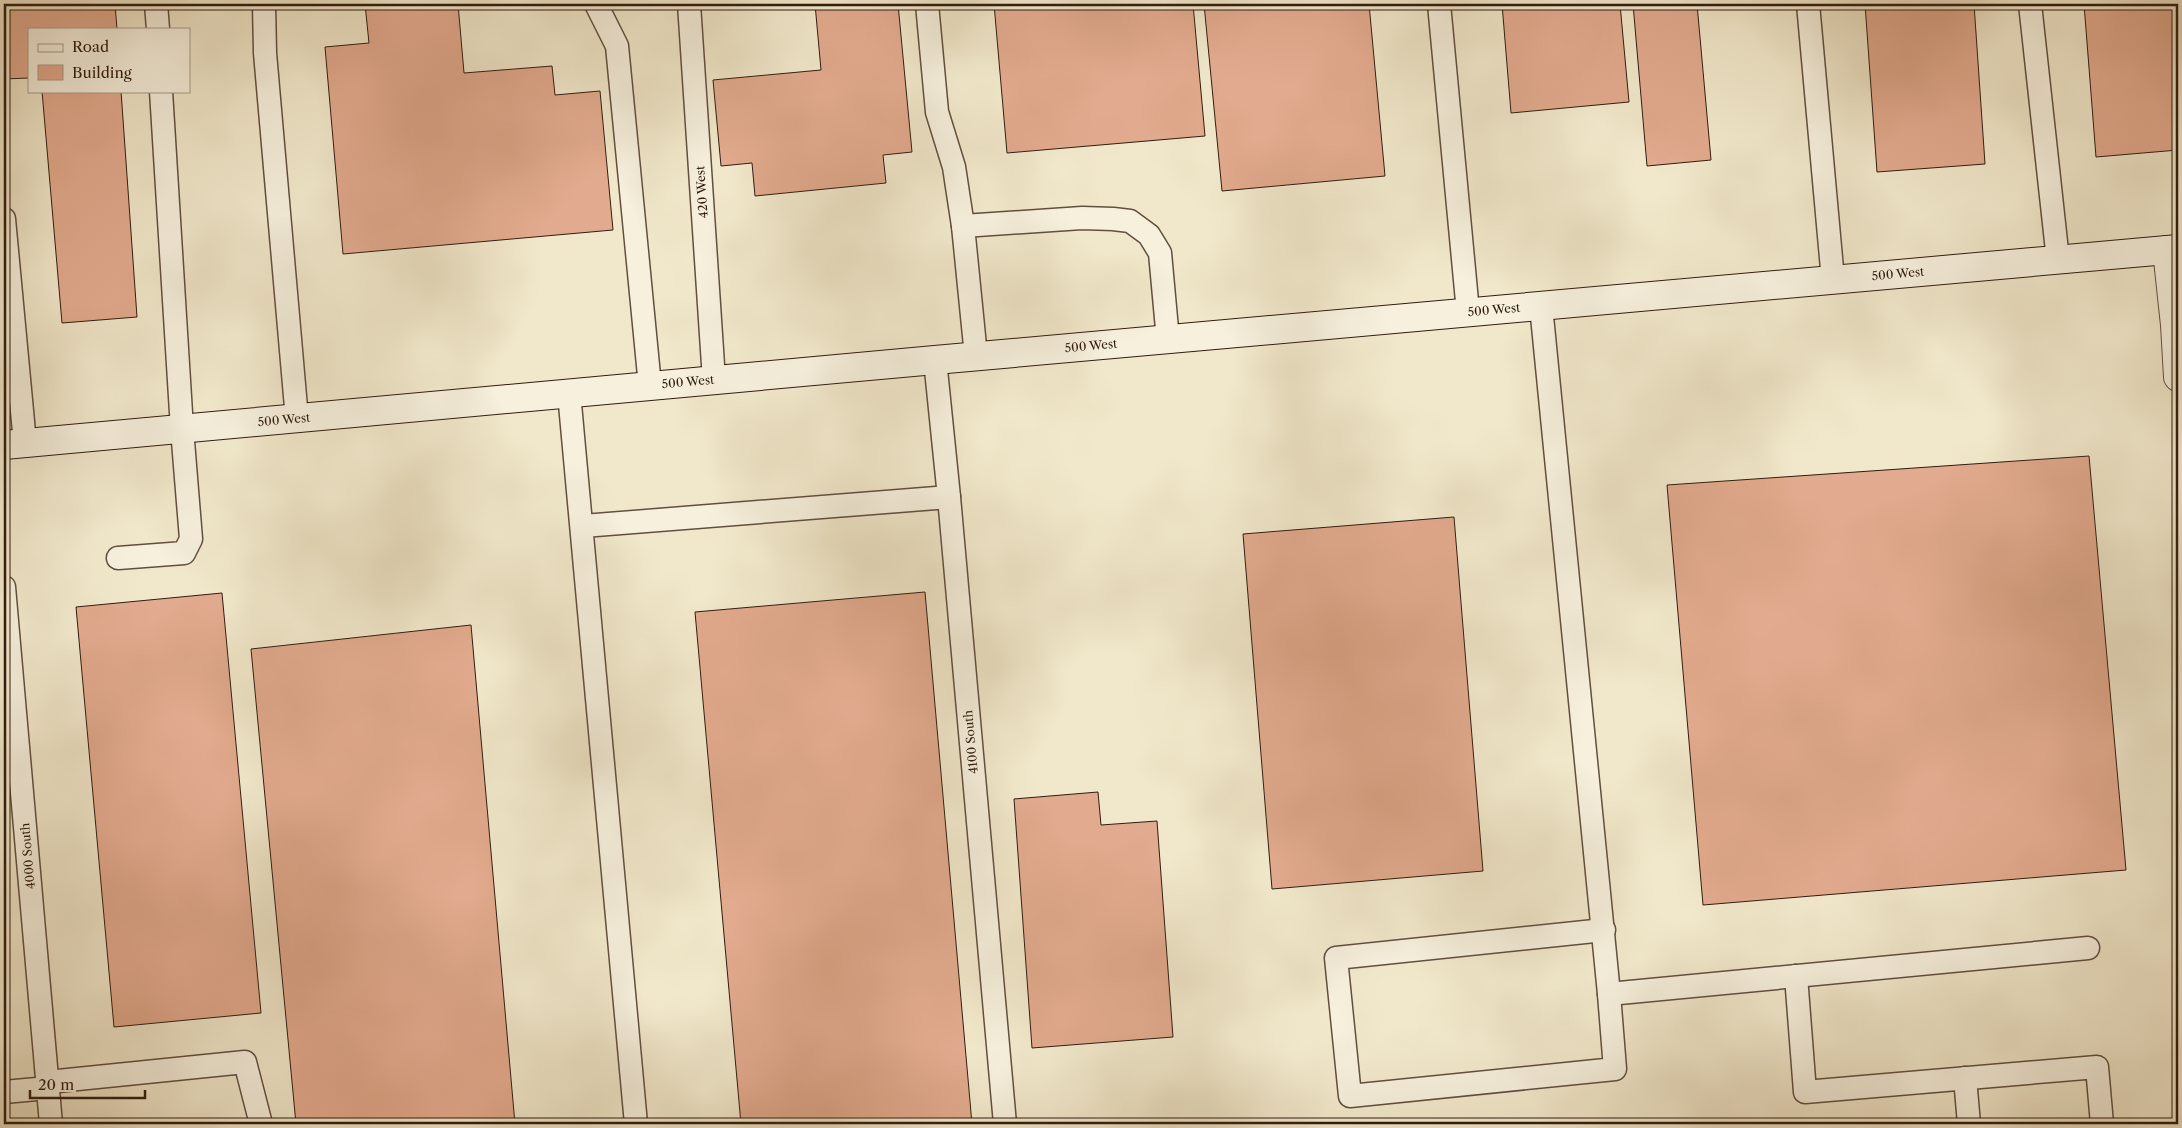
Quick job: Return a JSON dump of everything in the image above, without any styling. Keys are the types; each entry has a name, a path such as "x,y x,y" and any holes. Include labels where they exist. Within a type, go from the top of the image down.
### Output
{"main road":[{"name":"500 West","path":"14,444 976,356 2172,250"},
{"path":"2172,250 2178,377"}],"lane":[{"path":"156,4 158,28"},
{"path":"264,4 265,52 297,419"},
{"path":"596,4 618,46 650,386"},
{"name":"420 West","path":"689,4 714,380"},
{"path":"927,4 937,112 954,167 963,226 976,356"},
{"path":"1440,4 1468,312"},
{"path":"1808,4 1833,280"},
{"path":"2030,4 2058,260"},
{"path":"118,558 184,553 191,539 182,429 161,92"},
{"path":"963,226 1082,218 1113,218 1130,221 1149,236 1160,253 1168,340"},
{"path":"4,219 14,444"},
{"path":"1541,306 1604,930 1615,1069 1350,1096 1336,958 1604,930"},
{"name":"4100 South","path":"935,360 1005,1124"},
{"path":"569,394 583,526 636,1124"},
{"path":"583,526 949,497"},
{"name":"4000 South","path":"4,587 51,1124"},
{"path":"1609,994 2088,948"},
{"path":"1796,976 1805,1092 2097,1067 2102,1124"},
{"path":"4,1092 48,1085 245,1062 261,1124"},
{"path":"1965,1078 1969,1124"}],"building":[{"path":"4,4 115,4 117,28 28,28 28,78 4,79"},
{"path":"365,4 458,4 464,73 552,66 555,95 600,91 613,230 343,254 325,47 369,43"},
{"path":"815,4 898,4 912,152 883,155 886,183 755,196 752,163 721,166 713,80 821,70"},
{"path":"994,4 1193,4 1205,136 1007,153"},
{"path":"1204,4 1369,4 1385,176 1222,191"},
{"path":"1502,4 1620,4 1629,102 1511,113"},
{"path":"1633,4 1697,4 1711,160 1647,166"},
{"path":"1865,4 1974,4 1985,164 1877,172"},
{"path":"2084,4 2178,4 2178,150 2096,157"},
{"path":"42,92 121,92 137,317 62,323"},
{"path":"2089,456 2126,870 1703,905 1667,485"},
{"path":"1454,517 1483,871 1272,889 1243,534"},
{"path":"925,592 972,1124 741,1124 695,612"},
{"path":"222,593 261,1013 114,1027 76,607"},
{"path":"471,625 515,1124 296,1124 251,649"},
{"path":"1098,792 1101,825 1157,821 1173,1037 1032,1048 1014,799"}]}
